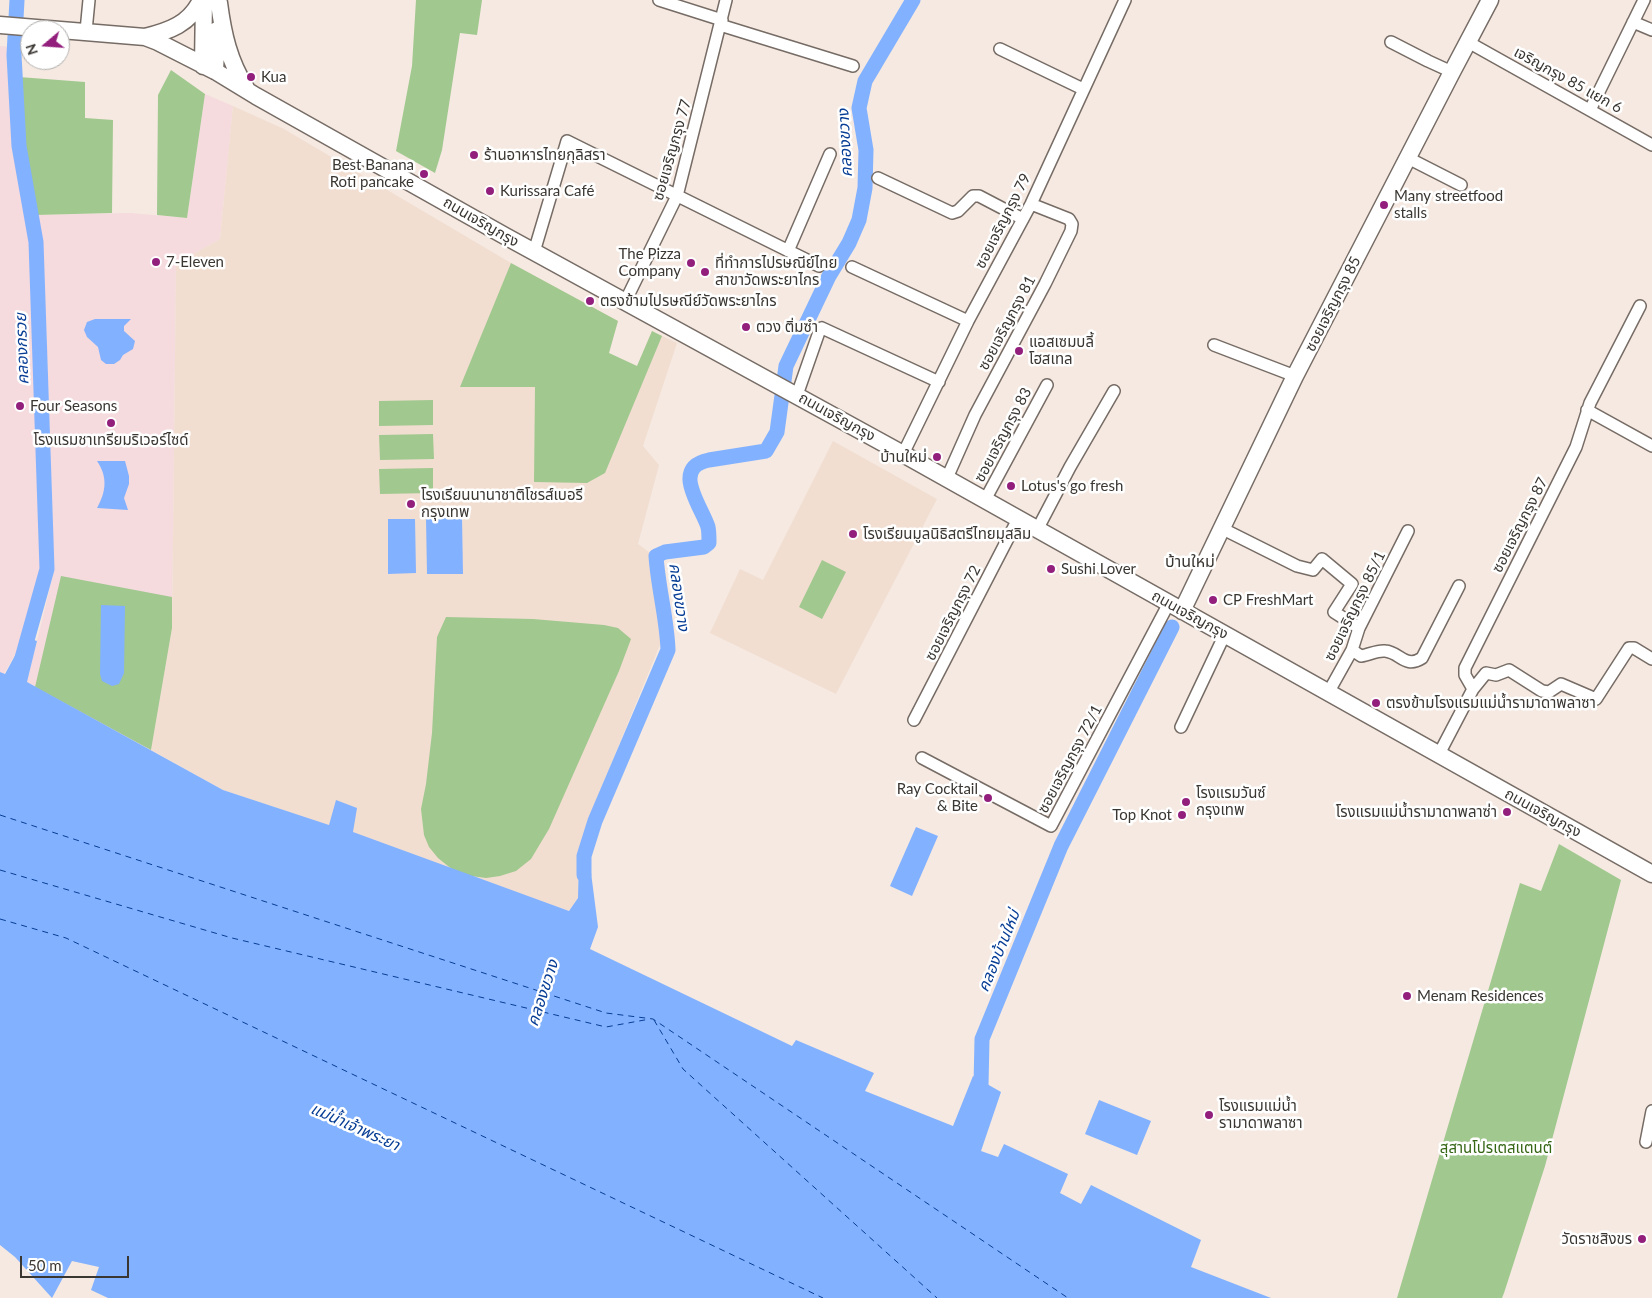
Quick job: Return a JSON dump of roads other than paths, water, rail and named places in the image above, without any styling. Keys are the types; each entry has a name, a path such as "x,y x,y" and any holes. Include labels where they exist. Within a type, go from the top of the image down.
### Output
{"main road":[{"name":"ซอยเจริญกรุง 85","path":"1175,607 1221,528 1295,376 1490,0"},
{"path":"145,38 163,32 185,21 211,1"},
{"path":"209,68 211,1"},
{"path":"211,1 231,60 247,90"},
{"name":"ถนนเจริญกรุง","path":"3,25 86,31 145,38 158,42 209,68 534,252 947,478 1036,530 1652,874"}],"street":[{"path":"86,31 89,0"},
{"path":"659,0 721,23 853,66"},
{"name":"ซอยเจริญกรุง 77","path":"625,302 677,196 726,0"},
{"name":"ซอยเจริญกรุง 79","path":"903,454 968,321 1031,204 1125,0"},
{"path":"1590,110 1644,0"},
{"path":"1633,22 1652,30"},
{"path":"1391,42 1452,72"},
{"name":"เจริญกรุง 85 แยก 6","path":"1468,42 1652,145"},
{"path":"1000,50 1083,89"},
{"path":"534,252 567,141 819,266"},
{"path":"788,251 830,154"},
{"path":"1408,158 1461,185"},
{"path":"878,178 952,213 958,211 973,196 979,196 1023,219"},
{"name":"ซอยเจริญกรุง 81","path":"947,478 975,415 1071,231 1072,224 1069,219 1031,204"},
{"path":"852,267 968,321"},
{"name":"ซอยเจริญกรุง 87","path":"1473,689 1465,675 1465,668 1576,447 1587,410 1640,306"},
{"path":"794,393 818,332 822,328 939,382"},
{"path":"1214,345 1295,376"},
{"name":"ซอยเจริญกรุง 83","path":"985,500 1047,385"},
{"path":"1036,530 1114,391"},
{"path":"1587,410 1652,446"},
{"name":"ซอยเจริญกรุง 72","path":"914,720 1018,519"},
{"path":"1221,528 1297,566 1314,570 1322,560 1352,584 1334,612 1359,628"},
{"name":"ซอยเจริญกรุง 85/1","path":"1328,692 1352,650 1359,628 1408,531"},
{"path":"1352,650 1361,656 1388,651 1407,662 1416,662 1422,658 1459,586"},
{"name":"ซอยเจริญกรุง 72/1","path":"922,758 1051,826 1175,607"},
{"path":"1181,727 1225,634"},
{"path":"1439,754 1473,689 1485,673 1496,675 1509,670 1542,691 1549,692 1561,684 1596,699 1630,648 1634,648 1652,659"},
{"path":"1646,1142 1652,1111"}],"water":[{"path":"95,319 131,319 124,326 124,331 135,341 133,349 114,364 106,364 101,360 98,347 87,337 84,330 87,322"},
{"path":"97,461 125,461 129,484 124,498 128,510 97,508 105,485 101,467"},
{"path":"462,517 463,574 427,574 426,518"},
{"path":"388,519 415,519 416,573 388,574"},
{"path":"101,605 125,606 124,673 119,684 112,686 102,681 100,674"},
{"name":"แม่น้ำเจ้าพระยา","path":"25,637 37,641 27,682 223,790 329,825 336,800 357,808 353,832 569,911 578,898 579,855 589,857 598,927 590,949 792,1046 796,1040 874,1073 865,1091 953,1126 973,1076 1001,1092 981,1151 998,1157 1004,1144 1068,1174 1060,1193 1081,1204 1091,1185 1201,1240 1191,1267 1271,1298 108,1298 91,1290 99,1267 72,1261 52,1298 15,1257 0,1245 0,672 5,674"},
{"path":"916,827 938,836 912,896 890,886"},
{"path":"1099,1100 1151,1121 1137,1155 1085,1134"}],"waterway":[{"name":"คลองกรวย","path":"17,0 14,55 19,146 36,242 47,569 22,658"},
{"name":"คลองขวาง","path":"584,875 584,856 595,821 668,650 656,556 665,552 704,547 709,543 708,527 695,499 690,479 692,471 698,464 709,460 766,451 777,432 786,366 829,276 849,243 859,220 865,188 866,150 859,108 865,81 913,0"},
{"name":"คลองบ้านใหม่","path":"975,1100 981,1086 982,1039 1061,846 1172,627"}],"place":[{"name":"Kua","path":"251,77"},
{"name":"ร้านอาหารไทยกุลิสรา","path":"474,155"},
{"name":"Best Banana Roti pancake","path":"424,174"},
{"name":"Kurissara Café","path":"490,191"},
{"name":"Many streetfood stalls","path":"1384,205"},
{"name":"7-Eleven","path":"156,262"},
{"name":"The Pizza Company","path":"691,263"},
{"name":"ที่ทำการไปรษณีย์ไทย สาขาวัดพระยาไกร","path":"705,272"},
{"name":"ตรงข้ามไปรษณีย์วัดพระยาไกร","path":"590,301"},
{"name":"ตวง ติ่มซำ","path":"746,327"},
{"name":"แอสเซมบลี้ โฮสเทล","path":"1019,351"},
{"name":"Four Seasons","path":"20,406"},
{"name":"โรงแรมชาเทรียมริเวอร์ไซด์","path":"111,423"},
{"name":"บ้านใหม่","path":"937,457"},
{"name":"Lotus's go fresh","path":"1011,486"},
{"name":"โรงเรียนนานาชาติโชรส์เบอรี กรุงเทพ","path":"411,504"},
{"name":"โรงเรียนมูลนิธิสตรีไทยมุสลิม","path":"853,534"},
{"name":"Sushi Lover","path":"1051,569"},
{"name":"CP FreshMart","path":"1213,600"},
{"name":"ตรงข้ามโรงแรมแม่น้ำรามาดาพลาซา","path":"1376,703"},
{"name":"Ray Cocktail & Bite","path":"988,798"},
{"name":"โรงแรมวันซ์ กรุงเทพ","path":"1186,802"},
{"name":"โรงแรมแม่น้ำรามาดาพลาซ่า","path":"1507,812"},
{"name":"Top Knot","path":"1182,815"},
{"name":"Menam Residences","path":"1407,996"},
{"name":"โรงแรมแม่น้ำ รามาดาพลาซา","path":"1209,1115"},
{"name":"วัดราชสิงขร","path":"1642,1239"}],"district":[{"name":"บ้านใหม่","path":"1190,562"}],"park label":[{"name":"สุสานโปรเตสแตนต์","path":"1496,1148"}]}
